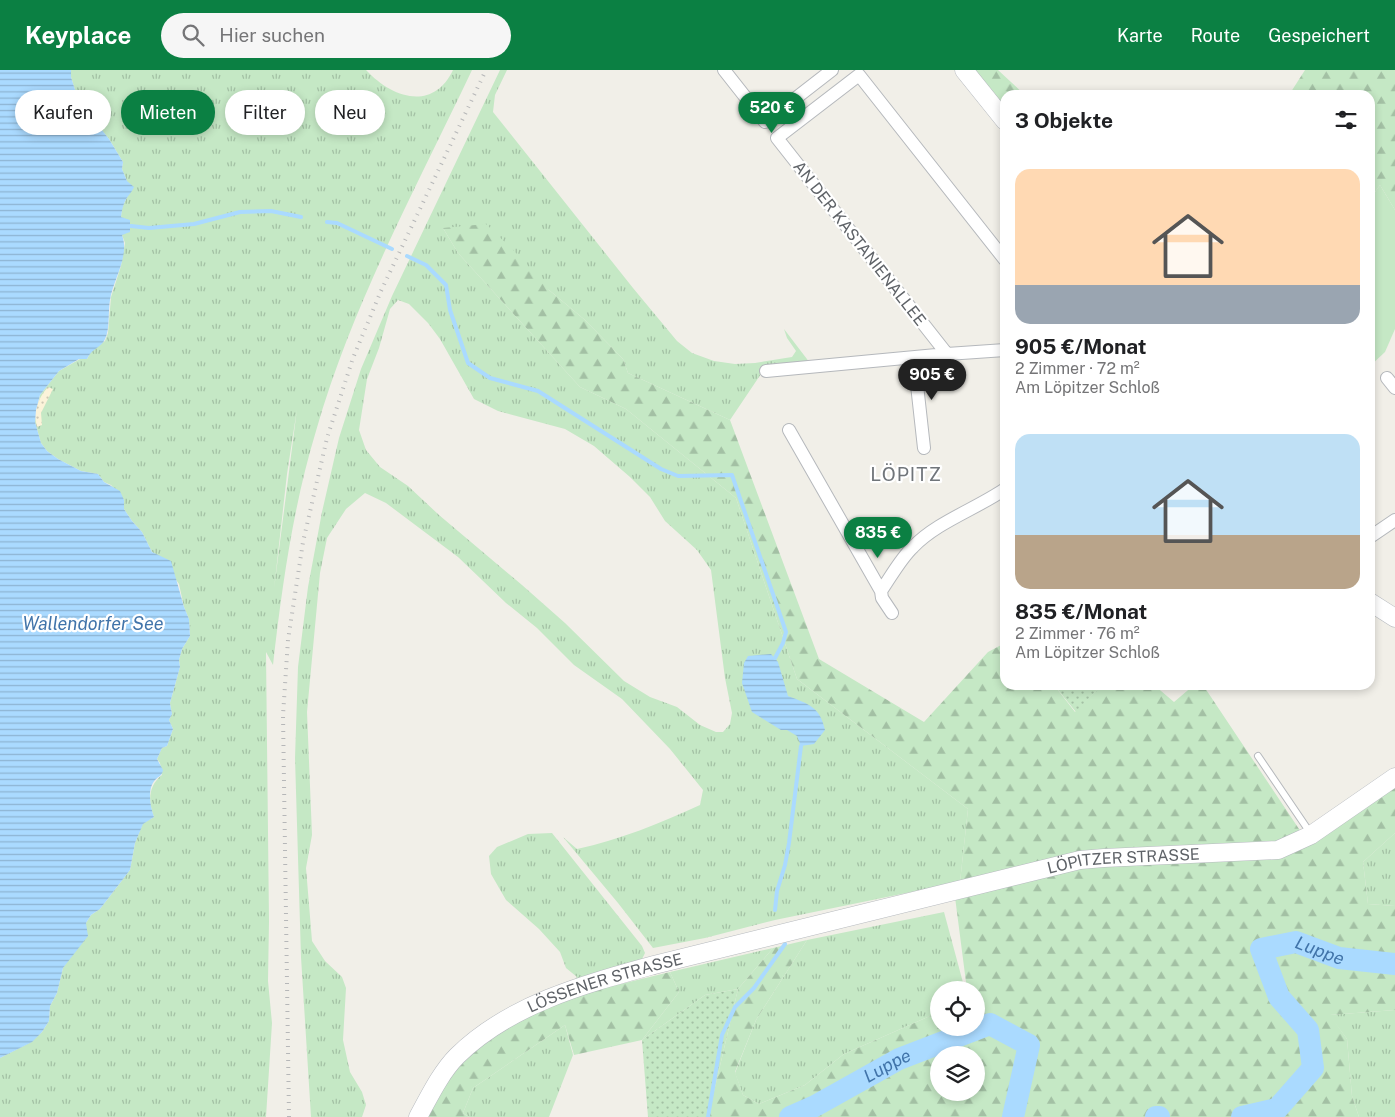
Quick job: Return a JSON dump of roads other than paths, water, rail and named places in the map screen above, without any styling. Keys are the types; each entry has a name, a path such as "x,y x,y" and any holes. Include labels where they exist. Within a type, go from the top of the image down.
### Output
{"street":[{"name":"AN DER KASTANIENALLEE","path":"724,70 947,354"},
{"path":"765,122 832,70"},
{"path":"964,70 1000,115"},
{"path":"777,138 853,74 859,75 1000,254"},
{"path":"766,370 1000,350"},
{"path":"914,358 924,448"},
{"path":"790,430 892,613"},
{"path":"881,591 912,547 934,530 1000,493"},
{"path":"1375,534 1395,520"},
{"path":"1375,605 1395,618"},
{"name":"LÖPITZER STRASSE","path":"836,919 1080,860 1278,850 1311,835 1395,777"},
{"name":"LÖSSENER STRASSE","path":"418,1117 440,1079 457,1057 505,1020 542,1001 596,981 654,964 836,919"}],"lane":[{"path":"1258,756 1311,835"}],"water":[{"name":"Wallendorfer See","path":"0,70 71,70 75,90 15,90 15,135 106,135 123,162 122,169 127,181 134,187 123,205 121,217 130,220 130,232 122,235 124,243 123,260 110,300 108,331 105,339 102,344 91,352 87,359 79,359 59,371 40,395 35,422 41,443 47,451 81,471 98,474 104,482 120,491 124,500 124,509 142,532 152,552 171,561 189,619 190,636 182,649 179,660 180,667 170,703 172,714 169,720 173,729 167,746 162,748 157,759 163,772 152,784 150,793 150,803 154,817 143,824 135,843 130,870 100,909 91,915 86,923 88,936 63,968 57,993 50,1006 49,1021 42,1032 32,1042 0,1058"},
{"path":"771,654 778,662 788,696 808,704 817,711 823,722 825,730 814,744 801,746 797,736 787,730 781,730 752,712 742,683 744,663 748,656"}],"waterway":[{"path":"131,226 149,228 194,224 240,212 271,211 301,217"},
{"path":"327,222 337,223 392,249"},
{"path":"407,256 426,265 446,285 450,310 468,363 490,378 538,391 661,469 678,476 732,475 786,632 783,643 775,658"},
{"path":"775,910 777,891 789,843 801,746"},
{"name":"Luppe","path":"1242,1117 1277,1109 1313,1068 1308,1030 1279,997 1261,949 1296,942 1339,958 1395,964"},
{"path":"708,1117 722,1035 735,1007 754,988 785,944"},
{"name":"Luppe","path":"790,1117 815,1106 899,1059 990,1024 1029,1045 1013,1117"}],"railway":[{"path":"289,1117 283,715 288,640 303,542 327,438 353,358 381,291 486,70"}],"district":[{"name":"LÖPITZ","path":"906,474"}]}
